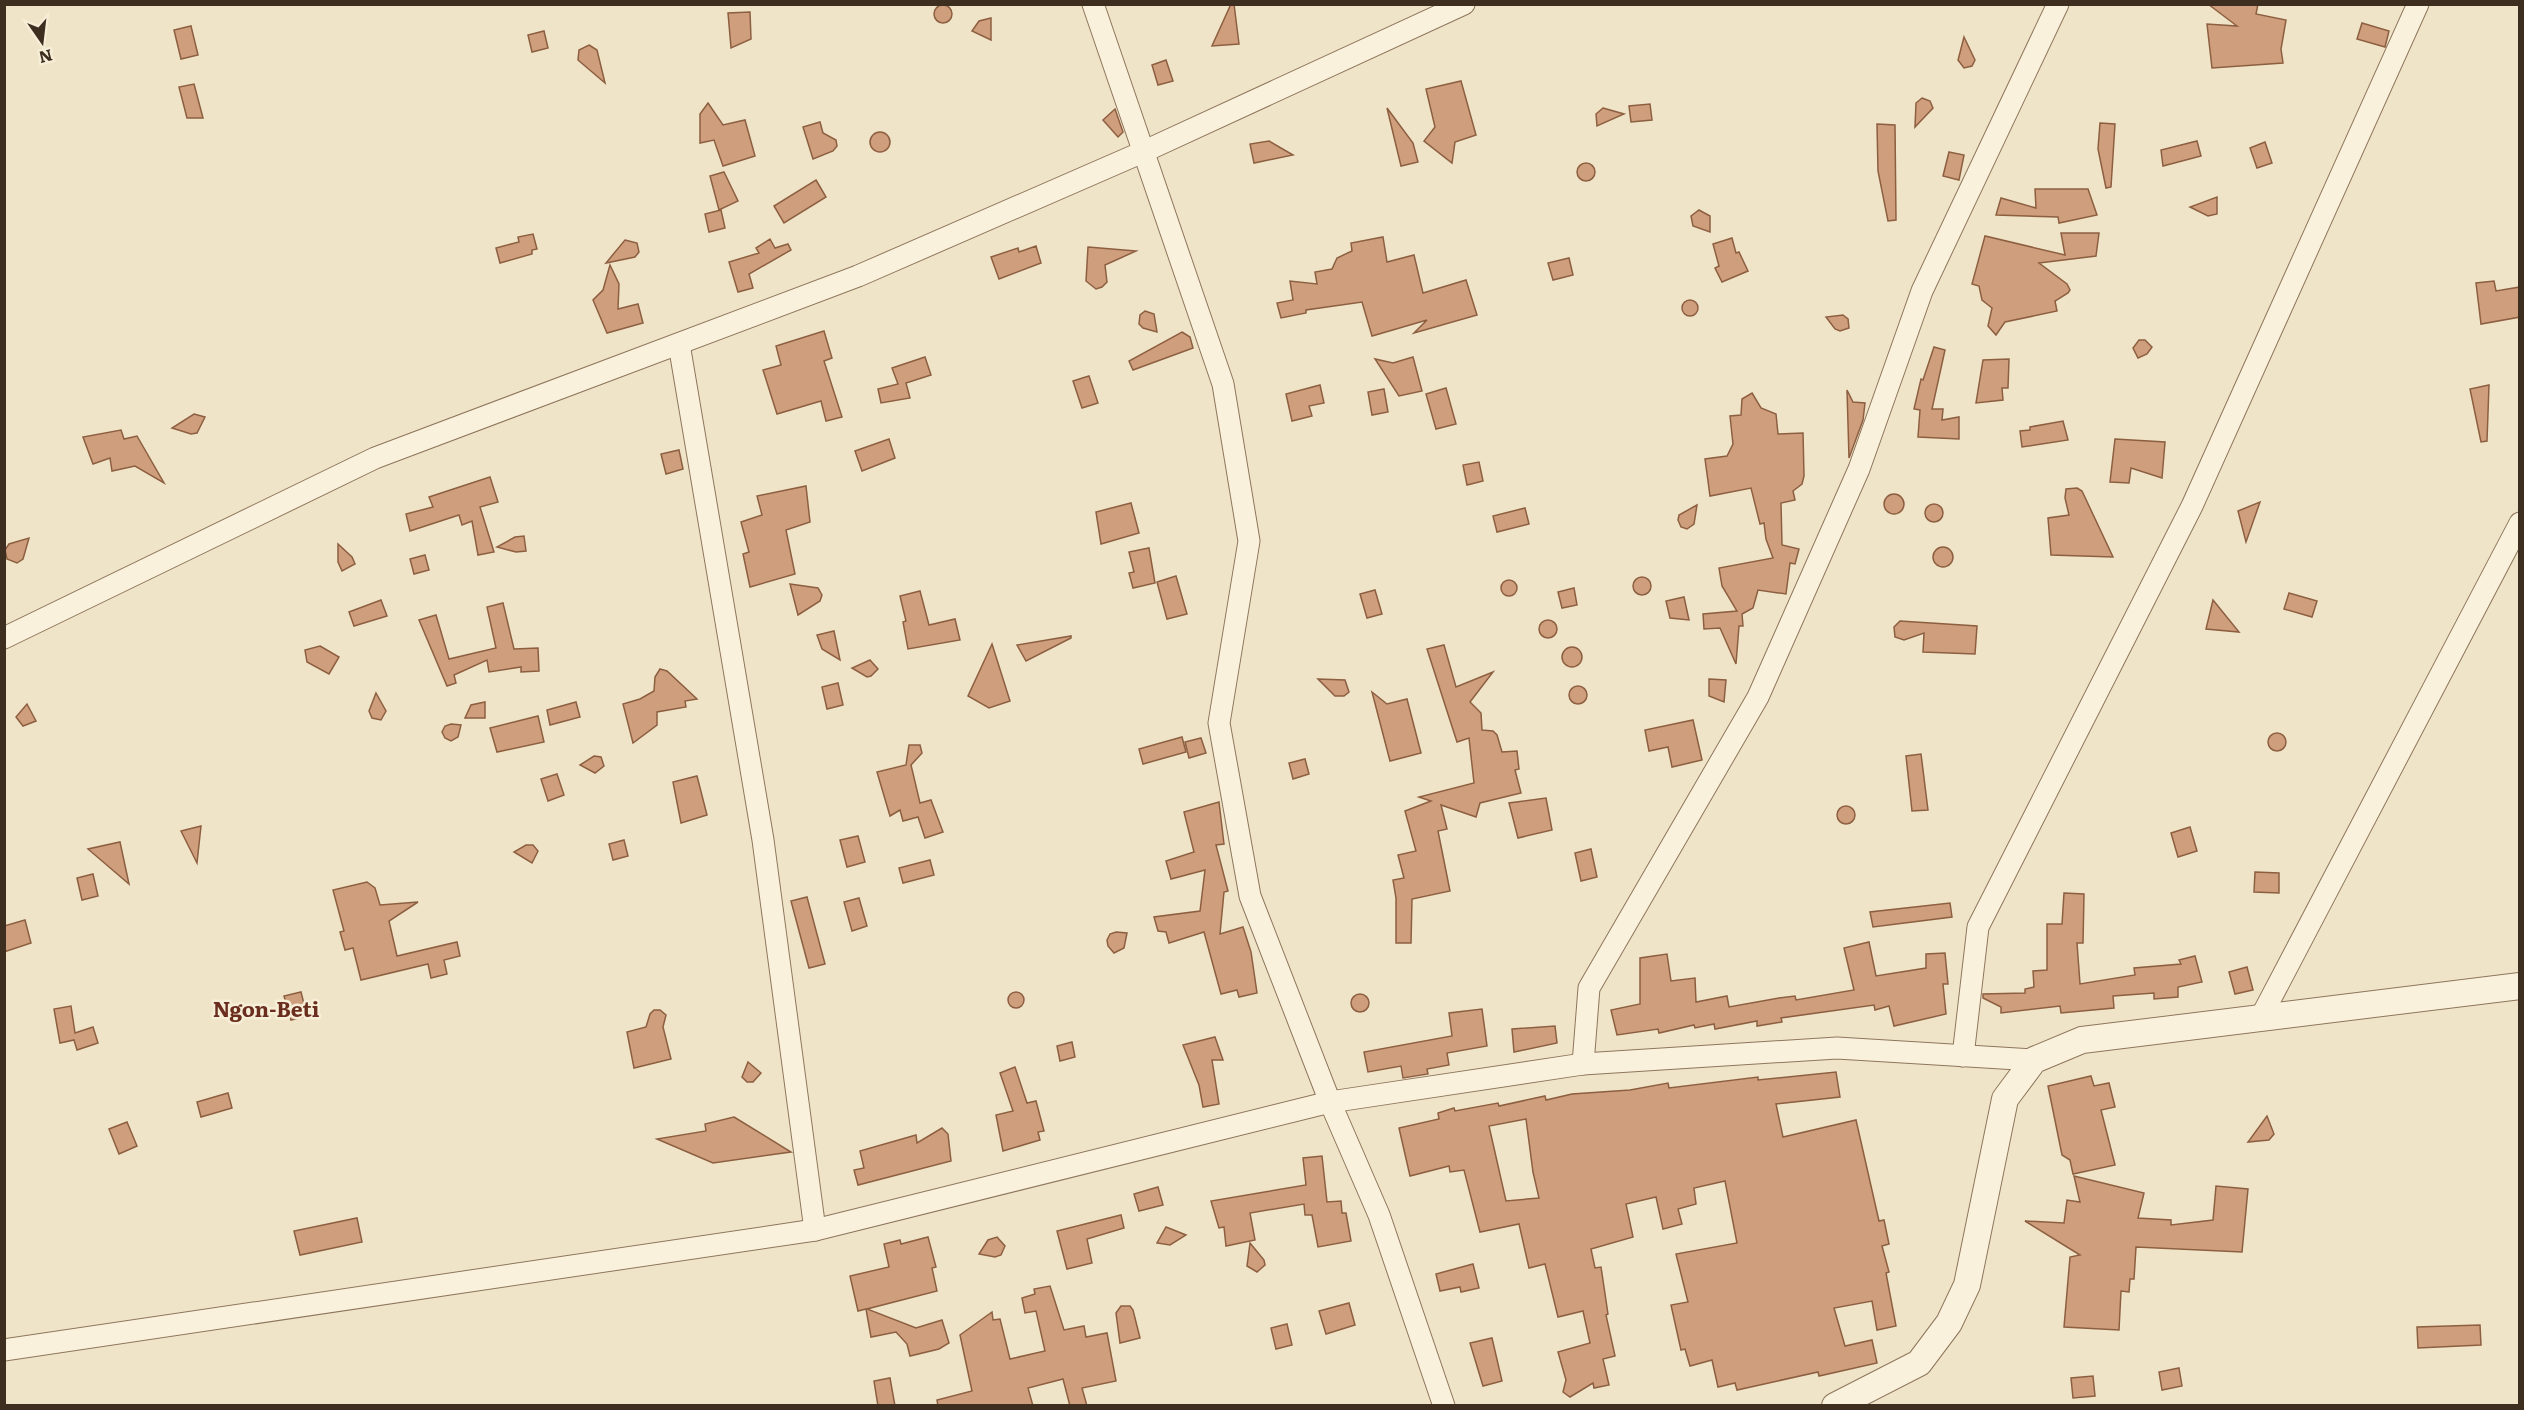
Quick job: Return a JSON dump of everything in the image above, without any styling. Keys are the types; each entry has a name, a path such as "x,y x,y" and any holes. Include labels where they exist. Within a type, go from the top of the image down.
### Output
{"street":[{"path":"1093,4 1146,151 1223,384 1249,541 1219,723 1250,896 1330,1102 1379,1215 1444,1406"},
{"path":"4,638 375,458 858,276 1146,151 1464,4"},
{"path":"1583,1064 1589,988 1758,697 1859,470 1922,291 2058,4"},
{"path":"1963,1056 1978,927 2192,506 2418,4"},
{"path":"679,344 764,840 815,1230"},
{"path":"2261,1017 2520,523"},
{"path":"4,1350 815,1230 1330,1102 1583,1064 1836,1048 2034,1060 2082,1040 2520,986"},
{"path":"1835,1406 1919,1363 1949,1323 1966,1285 2005,1099 2034,1060"}],"building":[{"path":"1231,4 1234,4 1239,44 1212,46"},
{"path":"2208,4 2258,4 2256,14 2286,20 2281,49 2283,63 2212,68 2207,24 2237,26"},
{"path":"943,5 949,8 952,14 949,20 943,23 937,20 934,14 937,8"},
{"path":"750,12 751,39 731,48 728,13"},
{"path":"991,18 991,40 972,31 979,21"},
{"path":"2362,23 2389,31 2385,47 2357,39"},
{"path":"191,26 198,55 181,59 174,30"},
{"path":"544,31 548,48 532,52 528,35"},
{"path":"1964,37 1975,60 1972,66 1964,68 1958,60"},
{"path":"589,45 597,50 605,83 578,60 579,50"},
{"path":"1166,60 1173,81 1158,85 1152,65"},
{"path":"1461,81 1476,135 1455,142 1452,163 1424,141 1435,127 1426,89"},
{"path":"194,84 203,118 187,118 179,87"},
{"path":"1922,98 1930,101 1933,108 1915,127 1916,103"},
{"path":"708,103 723,125 745,120 755,156 723,166 714,140 700,143 700,114"},
{"path":"1650,104 1652,120 1631,122 1629,106"},
{"path":"1387,108 1413,143 1418,162 1401,166"},
{"path":"1603,108 1624,114 1597,126 1596,114"},
{"path":"1115,109 1123,132 1118,137 1103,120"},
{"path":"820,122 823,133 836,140 837,146 833,151 813,159 803,127"},
{"path":"2100,123 2115,124 2111,187 2106,188 2098,149"},
{"path":"1877,124 1895,125 1896,220 1888,221 1878,171"},
{"path":"880,132 887,135 890,142 887,149 880,152 873,149 870,142 873,135"},
{"path":"1269,141 1293,155 1254,163 1250,144"},
{"path":"2197,141 2201,156 2163,166 2161,150"},
{"path":"2265,142 2272,163 2257,168 2250,148"},
{"path":"1949,152 1964,155 1959,180 1943,176"},
{"path":"1586,163 1592,166 1595,172 1592,178 1586,181 1580,178 1577,172 1580,166"},
{"path":"724,172 738,201 719,210 710,176"},
{"path":"816,180 826,197 784,223 774,206"},
{"path":"2035,189 2088,189 2097,215 2059,223 2058,217 1996,215 2001,198 2036,208"},
{"path":"2217,197 2217,214 2208,216 2190,207"},
{"path":"721,210 725,228 709,232 705,214"},
{"path":"1699,210 1710,216 1710,232 1693,226 1691,216"},
{"path":"2061,233 2099,233 2096,256 2039,263 2067,284 2070,290 2055,301 2057,311 2005,322 1996,335 1988,326 1992,308 1982,300 1979,286 1972,284 1985,236 2065,255"},
{"path":"533,234 537,249 532,250 532,254 500,263 496,248 519,242 518,237"},
{"path":"1383,237 1387,262 1414,255 1423,293 1466,280 1477,315 1414,333 1427,320 1372,336 1362,302 1306,310 1306,313 1281,318 1277,303 1293,300 1290,281 1317,284 1315,272 1332,269 1337,258 1352,251 1351,243"},
{"path":"1732,238 1736,253 1739,252 1748,271 1722,282 1715,268 1719,266 1713,244"},
{"path":"770,239 775,248 788,244 791,250 749,274 753,288 738,292 729,262 759,253 756,248"},
{"path":"625,240 637,243 639,252 635,257 606,263"},
{"path":"1036,246 1041,263 999,279 991,257 1018,248 1019,252"},
{"path":"1088,247 1136,251 1105,265 1107,282 1096,289 1086,281"},
{"path":"1569,258 1573,275 1553,280 1548,263"},
{"path":"610,265 619,284 618,309 638,304 643,323 607,333 593,300 603,290"},
{"path":"2494,281 2496,291 2520,287 2520,317 2481,324 2476,283"},
{"path":"1687,300 1693,300 1698,308 1696,314 1687,316 1682,311 1682,305"},
{"path":"1145,311 1154,314 1157,332 1143,328 1139,324 1140,315"},
{"path":"1843,315 1848,319 1849,328 1840,331 1835,329 1826,317"},
{"path":"824,331 832,358 824,361 842,417 826,421 821,401 777,414 763,370 781,365 776,346"},
{"path":"1182,332 1190,337 1193,348 1133,370 1129,361"},
{"path":"2139,340 2145,340 2152,347 2147,354 2138,358 2133,348"},
{"path":"1934,347 1945,350 1932,409 1943,409 1942,420 1959,417 1959,439 1918,437 1920,410 1914,409 1921,379 1923,380"},
{"path":"925,357 931,375 906,383 910,398 881,403 878,389 898,384 892,368"},
{"path":"1413,357 1422,391 1399,396 1375,359 1393,363"},
{"path":"2009,359 2008,388 2002,388 2003,400 1976,403 1983,360"},
{"path":"1089,376 1098,403 1082,408 1073,381"},
{"path":"1320,385 1324,403 1309,406 1312,416 1292,421 1286,394"},
{"path":"2489,385 2487,441 2481,442 2470,389"},
{"path":"1446,388 1456,424 1436,429 1426,394"},
{"path":"1384,389 1388,412 1372,415 1368,392"},
{"path":"1847,390 1853,402 1865,403 1863,420 1849,458"},
{"path":"1752,393 1761,408 1776,414 1778,434 1803,433 1804,476 1802,484 1793,491 1795,500 1781,503 1782,545 1799,549 1795,564 1790,563 1786,594 1758,590 1753,608 1742,614 1743,626 1739,626 1736,664 1720,628 1704,629 1703,614 1737,611 1722,586 1719,568 1773,558 1766,539 1764,523 1760,524 1751,488 1710,496 1705,459 1727,456 1733,444 1730,416 1741,415 1742,399"},
{"path":"194,414 205,417 197,433 191,434 172,428"},
{"path":"2063,421 2068,440 2022,447 2020,431"},
{"path":"121,430 124,439 137,436 164,483 135,466 112,471 110,458 93,464 83,437"},
{"path":"889,439 895,458 862,471 855,451"},
{"path":"2115,439 2165,442 2162,478 2131,468 2129,483 2110,482"},
{"path":"679,450 683,469 666,474 661,454"},
{"path":"1479,462 1483,481 1467,485 1463,465"},
{"path":"490,477 498,502 480,507 494,552 478,555 472,521 462,525 459,515 410,531 406,514 433,507 429,497"},
{"path":"806,486 810,522 786,530 795,574 750,587 743,554 749,552 741,522 762,515 757,496"},
{"path":"2077,488 2082,491 2113,557 2051,555 2048,518 2069,515 2065,498 2066,489"},
{"path":"1890,494 1898,494 1904,500 1904,508 1898,514 1890,514 1884,508 1884,500"},
{"path":"2260,502 2246,542 2238,511"},
{"path":"1131,503 1139,533 1101,544 1096,512"},
{"path":"1934,504 1940,507 1943,513 1940,519 1934,522 1928,519 1925,513 1928,507"},
{"path":"1697,505 1694,524 1687,529 1681,527 1678,520 1679,515"},
{"path":"1525,508 1529,524 1497,532 1493,516"},
{"path":"524,536 526,551 516,552 497,547 515,537"},
{"path":"29,538 23,559 17,563 7,559 5,550 9,544"},
{"path":"338,544 352,557 355,564 342,571 338,562"},
{"path":"1943,547 1950,550 1953,557 1950,564 1943,567 1936,564 1933,557 1936,550"},
{"path":"1149,548 1155,583 1133,588 1129,573 1134,572 1129,552"},
{"path":"425,555 429,570 414,574 410,559"},
{"path":"1176,576 1187,614 1167,619 1157,582"},
{"path":"1642,577 1648,580 1651,586 1648,592 1642,595 1636,592 1633,586 1636,580"},
{"path":"1506,580 1512,580 1517,588 1515,594 1506,596 1501,591 1501,585"},
{"path":"790,584 818,588 822,595 820,601 798,615"},
{"path":"1574,588 1577,605 1562,608 1558,592"},
{"path":"1375,590 1382,614 1367,618 1360,594"},
{"path":"920,591 929,625 955,619 960,640 908,649 903,622 906,621 900,596"},
{"path":"2289,593 2317,601 2312,617 2284,609"},
{"path":"1684,597 1689,620 1670,618 1666,601"},
{"path":"381,600 387,616 354,626 349,612"},
{"path":"2213,600 2239,632 2206,629"},
{"path":"503,603 514,649 538,648 539,671 521,672 521,667 489,672 487,660 454,675 456,683 447,686 419,620 436,615 449,659 496,648 487,607"},
{"path":"1548,620 1554,623 1557,629 1554,635 1548,638 1542,635 1539,629 1542,623"},
{"path":"1900,621 1977,626 1975,654 1923,652 1924,633 1904,640 1895,637 1894,627"},
{"path":"834,631 840,660 822,649 817,635"},
{"path":"1071,636 1026,661 1017,645"},
{"path":"992,644 1010,701 989,708 968,696"},
{"path":"1444,645 1456,687 1493,672 1470,702 1481,713 1482,730 1493,731 1497,735 1502,752 1517,751 1519,769 1515,770 1521,793 1480,803 1476,817 1441,805 1447,829 1438,831 1450,891 1412,899 1411,943 1396,943 1396,898 1393,880 1404,878 1398,855 1416,851 1405,811 1431,801 1419,797 1474,783 1469,738 1457,742 1427,649"},
{"path":"320,646 339,657 329,674 307,662 305,650"},
{"path":"1572,647 1579,650 1582,657 1579,664 1572,667 1565,664 1562,657 1565,650"},
{"path":"870,660 878,669 871,676 867,677 852,668"},
{"path":"660,669 667,671 697,699 685,701 686,707 657,712 657,725 633,743 623,704 640,699 654,691 655,677"},
{"path":"1318,679 1345,680 1349,692 1344,696 1335,696"},
{"path":"1709,679 1726,680 1724,702 1709,696"},
{"path":"838,683 843,705 827,709 822,687"},
{"path":"1578,686 1584,689 1587,695 1584,701 1578,704 1572,701 1569,695 1572,689"},
{"path":"1372,692 1387,704 1407,699 1421,753 1390,761"},
{"path":"376,693 386,711 381,720 372,718 369,711"},
{"path":"485,702 485,718 465,718 471,705"},
{"path":"576,702 580,717 550,725 547,710"},
{"path":"27,704 36,721 23,726 16,717"},
{"path":"538,716 544,742 497,752 490,728"},
{"path":"1693,720 1702,760 1672,767 1668,747 1649,751 1645,730"},
{"path":"461,725 458,737 451,741 445,738 442,732 445,726"},
{"path":"2277,733 2283,736 2286,742 2283,748 2277,751 2271,748 2268,742 2271,736"},
{"path":"1182,737 1186,752 1143,764 1139,749"},
{"path":"1201,738 1206,753 1189,758 1185,742"},
{"path":"909,745 920,745 922,753 911,765 920,803 931,800 943,832 925,838 918,817 903,821 900,810 890,816 877,772 906,765"},
{"path":"1921,754 1928,810 1912,811 1906,756"},
{"path":"594,756 601,757 604,766 595,773 580,765"},
{"path":"1305,759 1309,774 1293,779 1289,763"},
{"path":"557,774 564,795 548,801 541,779"},
{"path":"697,776 707,815 681,823 673,782"},
{"path":"1546,798 1552,830 1518,838 1509,803"},
{"path":"1219,802 1224,844 1216,845 1228,891 1224,892 1220,934 1243,927 1251,952 1257,993 1239,997 1237,990 1221,994 1204,932 1169,943 1166,932 1158,931 1154,917 1200,911 1205,870 1171,879 1166,861 1194,852 1184,812"},
{"path":"1842,806 1850,806 1855,811 1853,822 1842,824 1837,819 1837,811"},
{"path":"201,826 197,863 181,831"},
{"path":"2190,827 2197,851 2178,857 2171,833"},
{"path":"858,836 865,862 847,867 840,840"},
{"path":"624,840 628,856 613,860 609,844"},
{"path":"120,842 129,884 88,849"},
{"path":"526,845 533,845 538,851 532,863 514,852"},
{"path":"1591,849 1597,877 1581,881 1575,853"},
{"path":"930,860 934,875 903,883 899,868"},
{"path":"2255,872 2279,873 2279,893 2254,892"},
{"path":"93,874 98,896 82,900 77,878"},
{"path":"367,882 375,888 380,905 418,902 389,921 397,956 457,942 460,956 444,960 447,974 431,978 428,964 361,980 353,948 345,950 340,932 344,931 333,890"},
{"path":"2064,893 2084,894 2083,943 2077,943 2080,984 2135,975 2134,968 2181,964 2179,960 2195,956 2202,982 2178,987 2178,997 2154,999 2154,993 2113,996 2114,1008 2061,1013 2060,1006 2001,1013 2001,1007 1983,998 1983,994 2025,993 2025,989 2034,987 2033,971 2047,970 2047,924 2062,924"},
{"path":"807,897 825,964 809,968 791,901"},
{"path":"859,898 867,926 852,931 844,902"},
{"path":"1950,903 1952,917 1873,927 1870,912"},
{"path":"25,920 31,943 4,952 4,926"},
{"path":"1127,933 1124,948 1114,953 1108,946 1107,940 1110,934"},
{"path":"1869,942 1876,976 1926,968 1926,954 1945,953 1948,984 1943,984 1946,1014 1894,1026 1889,1006 1875,1010 1874,1005 1781,1018 1782,1022 1757,1026 1757,1021 1715,1029 1714,1024 1695,1028 1694,1025 1659,1033 1658,1029 1617,1035 1611,1010 1640,1004 1640,958 1667,954 1671,981 1695,978 1696,1002 1727,996 1729,1007 1779,998 1795,996 1796,1000 1854,990 1844,948"},
{"path":"2247,967 2253,990 2235,994 2229,972"},
{"path":"301,992 307,1016 291,1020 284,996"},
{"path":"1013,992 1019,992 1024,1000 1022,1006 1013,1008 1008,1003 1008,997"},
{"path":"1360,994 1366,997 1369,1003 1366,1009 1360,1012 1354,1009 1351,1003 1354,997"},
{"path":"71,1006 75,1033 93,1027 98,1043 77,1050 74,1040 60,1043 54,1009"},
{"path":"1482,1009 1487,1046 1447,1053 1449,1065 1427,1069 1428,1074 1403,1078 1401,1066 1368,1072 1364,1052 1452,1036 1449,1013"},
{"path":"654,1010 660,1010 666,1015 663,1027 671,1059 634,1068 627,1032 646,1027 650,1014"},
{"path":"1555,1026 1557,1043 1514,1052 1512,1029"},
{"path":"1215,1037 1223,1060 1212,1060 1219,1104 1203,1107 1199,1085 1183,1045"},
{"path":"1072,1042 1075,1057 1060,1061 1057,1046"},
{"path":"748,1062 761,1073 753,1082 747,1082 742,1077"},
{"path":"1015,1067 1027,1103 1036,1101 1044,1131 1038,1132 1040,1140 1003,1151 996,1115 1013,1111 1000,1073"},
{"path":"1836,1072 1840,1097 1776,1104 1783,1137 1856,1120 1879,1221 1884,1220 1889,1244 1882,1246 1889,1272 1886,1273 1896,1326 1877,1330 1872,1301 1834,1308 1845,1346 1872,1340 1877,1363 1819,1376 1818,1372 1737,1390 1735,1383 1718,1387 1712,1360 1690,1366 1685,1349 1681,1350 1671,1305 1688,1302 1676,1254 1737,1243 1725,1181 1694,1188 1696,1204 1678,1209 1682,1224 1663,1229 1656,1197 1626,1204 1633,1237 1591,1249 1595,1268 1601,1267 1608,1314 1606,1315 1615,1356 1603,1359 1609,1385 1594,1388 1593,1383 1570,1397 1563,1392 1566,1380 1558,1352 1590,1343 1583,1311 1558,1317 1545,1264 1529,1268 1519,1224 1480,1232 1464,1170 1450,1172 1449,1166 1410,1176 1399,1128 1439,1119 1438,1113 1454,1108 1455,1111 1498,1103 1499,1106 1545,1096 1546,1100 1572,1094 1630,1090 1668,1083 1669,1088 1758,1077 1758,1080","holes":["1526,1119 1539,1198 1506,1201 1489,1126"]},
{"path":"2091,1076 2094,1086 2109,1083 2115,1107 2101,1110 2115,1165 2073,1174 2070,1160 2062,1155 2048,1086"},
{"path":"228,1093 232,1108 201,1117 197,1102"},
{"path":"2267,1116 2274,1134 2269,1140 2248,1142"},
{"path":"734,1117 791,1152 713,1163 657,1139 706,1131 705,1124"},
{"path":"127,1122 137,1146 119,1154 109,1129"},
{"path":"942,1128 948,1134 951,1161 858,1185 854,1170 864,1168 860,1151 916,1135 917,1143"},
{"path":"1322,1156 1327,1202 1341,1201 1342,1213 1346,1213 1351,1241 1318,1247 1312,1215 1305,1215 1304,1204 1250,1213 1255,1240 1226,1246 1224,1227 1219,1228 1211,1201 1306,1185 1303,1158"},
{"path":"2074,1176 2144,1193 2138,1218 2171,1220 2171,1225 2213,1220 2216,1186 2248,1189 2242,1252 2136,1247 2134,1279 2130,1279 2129,1292 2121,1291 2119,1330 2064,1327 2070,1257 2080,1255 2025,1221 2064,1223 2067,1200 2080,1202"},
{"path":"1158,1187 1163,1205 1139,1211 1134,1194"},
{"path":"1121,1215 1124,1228 1087,1239 1092,1263 1067,1269 1057,1231"},
{"path":"357,1218 362,1242 300,1255 294,1231"},
{"path":"1166,1227 1186,1235 1170,1245 1157,1243"},
{"path":"928,1237 936,1267 932,1268 937,1291 867,1309 916,1328 942,1320 949,1343 939,1349 910,1356 907,1344 896,1332 871,1337 866,1309 858,1311 850,1276 889,1267 884,1244 900,1240 901,1244"},
{"path":"997,1237 1005,1246 1001,1255 995,1257 979,1254 988,1240"},
{"path":"1250,1243 1264,1260 1265,1265 1257,1272 1247,1266"},
{"path":"1473,1264 1479,1288 1461,1292 1460,1287 1440,1291 1436,1274"},
{"path":"1050,1286 1064,1330 1084,1326 1086,1337 1107,1333 1116,1381 1082,1388 1087,1406 1070,1406 1063,1379 1028,1388 1033,1406 938,1406 937,1400 972,1391 960,1335 992,1312 993,1320 1000,1319 1010,1359 1045,1351 1036,1311 1025,1313 1022,1298 1035,1294 1034,1289"},
{"path":"1349,1303 1355,1325 1326,1334 1319,1311"},
{"path":"1121,1306 1130,1306 1133,1310 1140,1338 1120,1343 1116,1313"},
{"path":"1287,1324 1292,1345 1276,1349 1271,1328"},
{"path":"2480,1325 2481,1345 2418,1348 2417,1327"},
{"path":"1492,1338 1502,1381 1483,1386 1470,1343"},
{"path":"2179,1368 2182,1386 2162,1390 2159,1372"},
{"path":"2093,1376 2095,1396 2073,1398 2071,1378"},
{"path":"890,1378 895,1406 878,1406 874,1381"}],"district":[{"name":"Ngon-Beti","path":"266,1010"}]}
